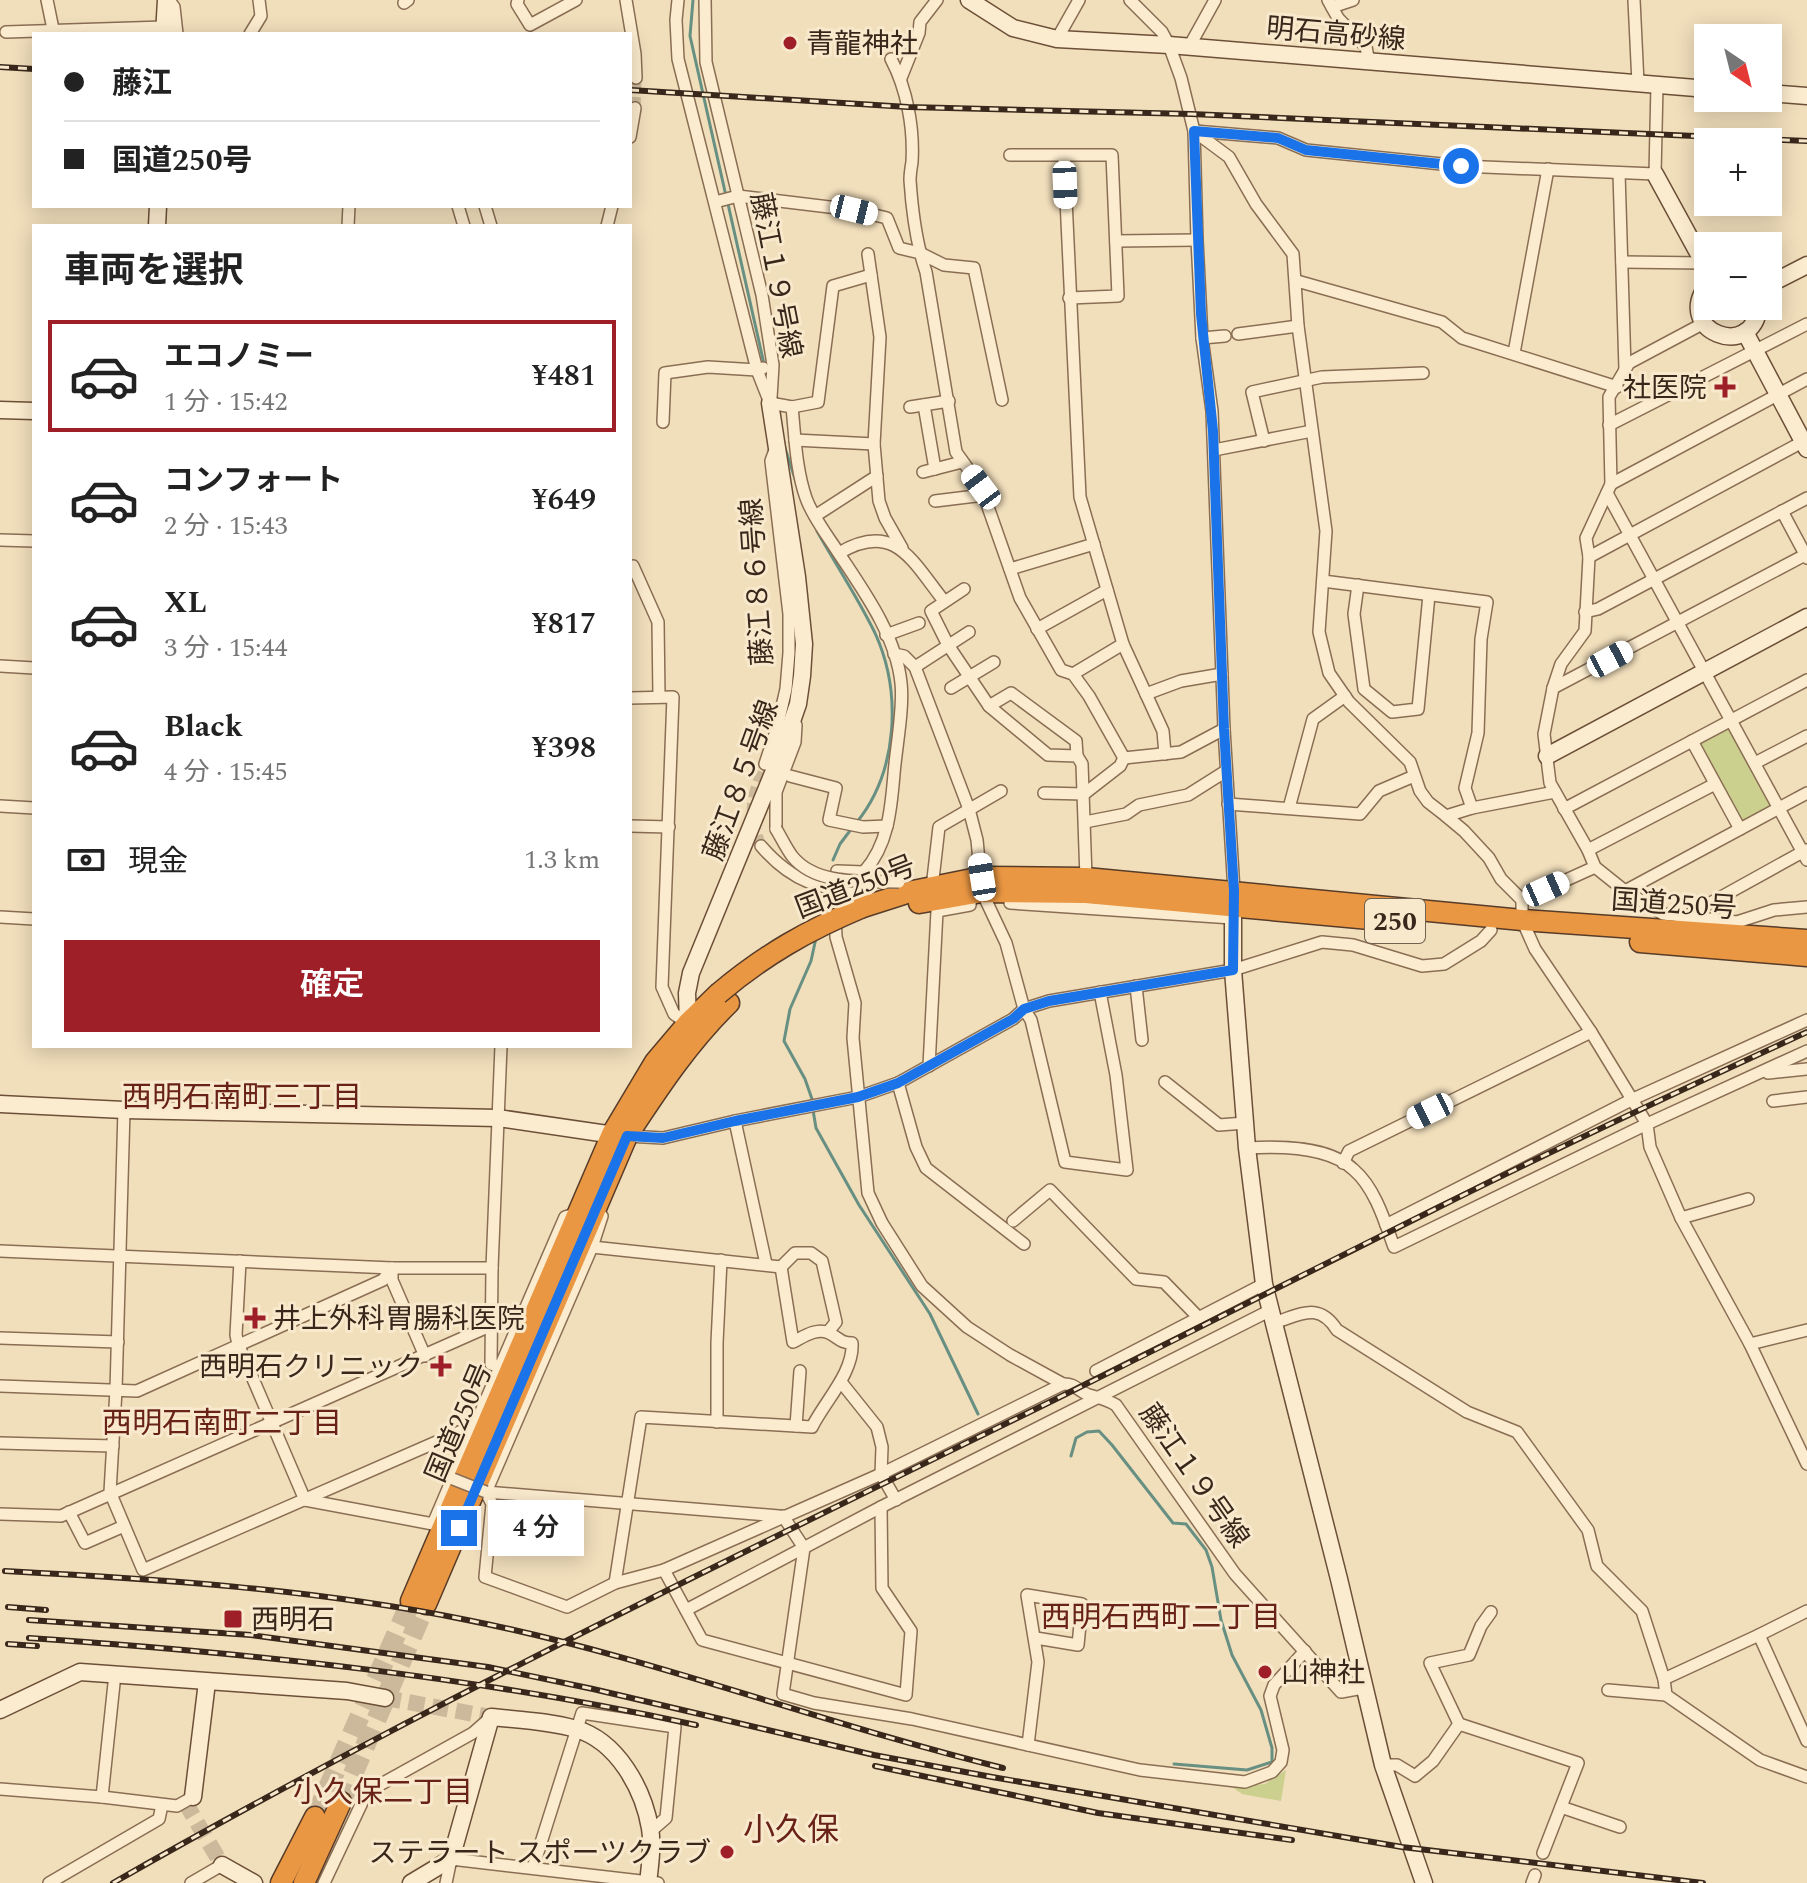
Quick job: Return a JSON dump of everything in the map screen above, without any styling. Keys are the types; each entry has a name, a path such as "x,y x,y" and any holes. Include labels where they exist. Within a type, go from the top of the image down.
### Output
{"highway":[{"name":"国道250号","path":"619,1135 613,1168 419,1602 578,1213 619,1135 665,1077 693,1028 724,999 866,905 914,904 975,885 1086,878 1232,905 1523,917 1807,940"},
{"name":"国道250号","path":"975,885 1232,905 1491,930 1523,917 1807,956"},
{"path":"304,1883 341,1802"},
{"path":"281,1883 315,1817"}],"street":[{"path":"47,0 53,29"},
{"path":"6,32 53,29 168,32 168,0"},
{"path":"251,32 261,16 259,0"},
{"path":"518,0 517,4 530,25 576,0"},
{"path":"625,0 631,32"},
{"path":"678,0 678,59 757,370 770,403 792,407 818,402 833,286 871,275"},
{"name":"藤江１９号線","path":"705,0 706,62 762,295 773,365 770,403"},
{"path":"901,78 919,33 920,22 937,0"},
{"name":"明石高砂線","path":"969,0 1013,28 1057,39 1169,45 1694,88"},
{"path":"1057,39 1079,0"},
{"path":"1130,0 1162,32 1169,45 1194,131 1202,338 1214,450 1233,970 1247,1148 1264,1284 1383,1765 1424,1883"},
{"path":"1189,47 1215,0"},
{"path":"1353,0 1330,4 1338,18 1366,47 1369,62"},
{"path":"1634,0 1638,83"},
{"path":"632,38 636,78"},
{"path":"891,59 901,78 908,107 912,160 910,177 920,253 926,272 956,452 984,495 1020,598 1037,629 1061,670 1073,674 1089,696 1124,758"},
{"path":"1657,85 1655,174 1694,245"},
{"path":"1782,94 1807,96"},
{"path":"632,125 635,108"},
{"path":"1194,131 1278,138 1306,150 1461,166 1655,174"},
{"path":"1194,131 1229,157 1256,204 1293,254 1298,326 1326,531 1319,632 1329,673 1364,717 1410,762 1420,791 1428,802 1464,831 1489,858 1523,917 1535,949 1591,1032 1647,1124 1650,1147 1681,1218 1750,1344 1807,1464"},
{"path":"1010,155 1112,155 1118,296 1069,298"},
{"path":"1064,157 1080,497 1123,644 1163,731 1165,754"},
{"path":"1514,353 1548,169"},
{"path":"1619,173 1625,369"},
{"path":"715,202 738,196 854,210 887,218 899,248 920,253 944,265 974,268 1002,400"},
{"path":"1116,241 1197,240"},
{"path":"868,254 880,337 874,444 879,501 902,548 944,601"},
{"path":"1622,262 1694,266"},
{"path":"1782,278 1807,265"},
{"path":"1297,281 1442,322 1462,338 1617,387"},
{"path":"1703,320 1718,335 1736,336 1745,332 1755,320"},
{"path":"1684,918 1805,854 1654,579 1609,488 1609,397 1625,369 1629,363 1704,323"},
{"path":"1609,425 1807,324"},
{"path":"1202,338 1298,326"},
{"path":"1589,557 1806,443 1745,332"},
{"path":"663,422 665,373 708,367 757,370 773,365"},
{"path":"1264,441 1252,392 1305,379 1423,373"},
{"path":"1807,379 1609,488 1586,538 1589,557 1585,631 1561,664 1544,734 1550,783 1595,867 1625,891 1663,914 1684,918 1737,922 1774,910 1807,907"},
{"path":"910,407 949,401"},
{"name":"藤江８５号線","path":"693,1028 687,993 691,973 736,868 798,704 804,644 792,532 787,442 770,403"},
{"path":"924,405 929,470 962,462"},
{"path":"792,407 787,442 806,497 886,635 901,684 887,826 876,859 864,872 837,871 834,891"},
{"path":"0,410 32,411"},
{"path":"1214,450 1312,431"},
{"path":"787,442 874,444"},
{"name":"藤江８６号線","path":"765,764 786,689 789,653 789,614 771,461 787,442"},
{"path":"815,516 877,476"},
{"path":"935,501 984,495"},
{"path":"1585,612 1598,609 1807,498"},
{"path":"1553,688 1806,557 1782,511"},
{"path":"839,553 857,542 873,539 902,548"},
{"path":"0,540 32,541"},
{"path":"1010,569 1094,544"},
{"path":"632,566 658,622 659,697"},
{"path":"1323,581 1487,602 1481,639 1478,733 1465,788 1472,808"},
{"path":"1358,585 1354,614 1364,689 1392,712 1418,709 1429,595"},
{"path":"964,589 931,611 948,645 989,706 1048,755 1077,756"},
{"path":"1037,629 1107,590"},
{"path":"1547,756 1807,617"},
{"path":"886,635 919,623"},
{"path":"915,667 969,632"},
{"path":"1073,674 1123,644"},
{"path":"894,654 904,656 915,667 969,809 975,885 970,905 937,911 929,1066"},
{"path":"951,688 994,662"},
{"path":"0,666 32,668"},
{"path":"1146,694 1181,681 1222,674"},
{"path":"1564,809 1807,680"},
{"path":"989,706 1011,693 1076,741 1077,756 1082,764 1086,878"},
{"path":"1289,808 1313,719 1345,696"},
{"path":"632,698 673,697 662,987 674,1014 693,1028"},
{"path":"1364,717 1378,701"},
{"path":"798,704 795,742 776,792 776,829 792,856 810,871 829,878 899,882 946,876 975,885 1006,943 1024,1009 1031,1020 1065,1162 1127,1170 1116,1075 1100,992"},
{"path":"1124,758 1181,752 1224,729"},
{"path":"1755,763 1807,736"},
{"path":"1692,741 1740,829"},
{"path":"1044,793 1084,794 1120,766 1124,758"},
{"path":"1085,822 1126,814 1139,805 1188,795 1226,771"},
{"path":"790,776 836,788 829,820 863,827 887,826"},
{"path":"1228,804 1360,814 1379,791 1414,776"},
{"path":"1588,850 1715,784"},
{"path":"933,879 939,827 1001,791"},
{"path":"1446,816 1555,792"},
{"path":"1625,891 1807,793"},
{"path":"0,806 32,808"},
{"path":"632,826 669,827"},
{"path":"761,846 773,860 802,880 866,905"},
{"path":"1523,917 1595,867"},
{"name":"藤江１９号線","path":"834,891 836,937 855,1003 853,1038 868,1193 882,1223 922,1286 967,1327 1010,1355 1063,1384 1071,1384 1090,1395 1100,1395 1116,1405 1235,1574 1341,1692 1363,1688"},
{"path":"1010,903 1232,905"},
{"path":"0,917 32,919"},
{"path":"0,1104 124,1110 498,1118 663,1138 858,1097 898,1083 1013,1019 1024,1009 1049,1001 1233,970 1322,942 1353,945 1422,966 1444,964 1481,941 1491,930"},
{"path":"1136,986 1142,1040"},
{"path":"1386,1225 1633,1099 1807,1020"},
{"path":"1343,1163 1349,1151 1591,1032"},
{"path":"500,1367 491,1364 501,1048"},
{"path":"1247,1148 1322,1153 1354,1169 1368,1188 1394,1247 1647,1124 1807,1051"},
{"path":"1757,1074 1807,1069"},
{"path":"1165,1082 1219,1125 1245,1123"},
{"path":"898,1083 916,1147 926,1168 1024,1244"},
{"path":"1773,1101 1807,1097"},
{"path":"124,1110 118,1342 110,1492 143,1570 473,1426"},
{"path":"735,1121 766,1264"},
{"path":"613,1168 605,1210 592,1247 486,1492 492,1504 485,1577 567,1607 615,1583 664,1570 881,1474 1063,1384"},
{"path":"1013,1221 1050,1190 1136,1279 1164,1282 1199,1318"},
{"path":"1681,1218 1748,1199"},
{"path":"305,1500 433,1524 565,1217 578,1213"},
{"path":"592,1247 781,1267"},
{"path":"0,1251 392,1268 492,1268"},
{"path":"781,1267 795,1253 811,1253 822,1261 836,1322 828,1332"},
{"path":"717,1422 721,1260"},
{"path":"240,1261 238,1344 305,1500"},
{"path":"615,1583 641,1417 812,1427 824,1403 841,1382 853,1356 852,1343 841,1343 828,1332 815,1331 793,1342 781,1267"},
{"path":"0,1386 137,1391 383,1280 392,1268"},
{"path":"392,1268 392,1280 425,1356"},
{"path":"1096,1371 1264,1284"},
{"path":"686,1610 1100,1395 1273,1316 1312,1311 1328,1317 1337,1330 1467,1412 1517,1432 1588,1530 1597,1566 1642,1611 1664,1679 1666,1695"},
{"path":"0,1514 61,1516 492,1325"},
{"path":"1750,1344 1807,1330"},
{"path":"0,1338 118,1342"},
{"path":"796,1426 800,1371"},
{"path":"841,1382 877,1427 882,1447 881,1474 896,1500"},
{"path":"0,1443 113,1446"},
{"path":"453,1479 486,1492 783,1516"},
{"path":"664,1570 702,1640 906,1695 911,1631 882,1588 881,1507"},
{"path":"69,1512 85,1543 124,1526"},
{"path":"783,1516 804,1548 783,1694 814,1703 912,1719 1140,1770 1245,1782 1272,1772 1281,1762 1283,1750 1270,1696 1274,1685 1305,1651"},
{"path":"1028,1745 1038,1662 1027,1595 1082,1604 1078,1645 1036,1638"},
{"path":"1664,1679 1807,1611"},
{"path":"1491,1612 1481,1626 1469,1655 1430,1663 1459,1724 1578,1763 1543,1853"},
{"path":"1759,1635 1807,1741"},
{"path":"0,1710 80,1672 347,1691 385,1698"},
{"path":"102,1797 115,1674"},
{"path":"0,1789 177,1806 193,1797 207,1682"},
{"path":"1608,1690 1666,1695 1760,1760 1807,1777"},
{"path":"533,1868 582,1713 675,1727 666,1818 651,1831"},
{"path":"446,1883 491,1717"},
{"path":"324,1883 367,1792 473,1733 491,1717 576,1729 593,1736 630,1773 643,1802 651,1831 652,1883 451,1859 411,1883"},
{"path":"1383,1765 1397,1765 1415,1776 1433,1761 1459,1724"},
{"path":"49,1883 159,1819 162,1805"},
{"path":"1561,1807 1620,1827"},
{"path":"191,1883 222,1865 254,1883"}],"green space":[{"path":"1731,726 1773,807 1742,824 1698,744"},
{"path":"1286,1770 1281,1801 1242,1794 1232,1787 1265,1784"}],"waterway":[{"path":"693,0 690,36 726,196"},
{"path":"728,204 764,364"},
{"path":"784,445 799,491"},
{"path":"817,531 875,633 889,680 892,730 888,755 871,802 857,822"},
{"path":"833,860 852,828"},
{"path":"813,1102 805,1079 784,1041 790,1009 811,961 816,938"},
{"path":"813,1110 816,1128 859,1205 930,1314 978,1414"},
{"path":"1071,1456 1076,1438 1087,1432 1099,1431 1173,1523 1186,1524 1206,1550 1232,1655 1261,1710 1272,1748 1272,1762 1247,1770 1174,1764"}],"tunnel":[{"path":"635,108 636,78"},
{"path":"761,846 752,805 765,764"},
{"path":"315,1817 411,1601"},
{"path":"341,1802 426,1604"},
{"path":"385,1698 491,1717"},
{"path":"185,1802 222,1865"}],"railway":[{"path":"0,67 32,69"},
{"path":"632,90 908,107 1191,114 1807,141"},
{"path":"113,1883 228,1818 580,1634 1483,1185 1807,1032"},
{"path":"5,1571 295,1593 467,1620 602,1652 1003,1768"},
{"path":"8,1607 46,1610"},
{"path":"29,1620 251,1635 488,1667 874,1755 992,1777 1402,1847 1703,1883"},
{"path":"29,1638 197,1651 364,1669 531,1693 696,1725"},
{"path":"8,1644 37,1646"},
{"path":"875,1766 1098,1813 1292,1840"}],"place":[{"name":"青龍神社","path":"790,43"},
{"name":"社医院","path":"1725,387"},
{"name":"井上外科胃腸科医院","path":"255,1318"},
{"name":"西明石クリニック","path":"441,1366"},
{"name":"西明石","path":"233,1619"},
{"name":"山神社","path":"1265,1672"},
{"name":"ステラート スポーツクラブ","path":"727,1852"}],"district":[{"name":"西明石南町三丁目","path":"242,1097"},
{"name":"西明石南町二丁目","path":"222,1423"},
{"name":"西明石西町二丁目","path":"1161,1617"},
{"name":"小久保二丁目","path":"383,1792"},
{"name":"小久保","path":"791,1829"}],"route":[{"path":"459,1528 627,1136 663,1138 858,1097 898,1083 1013,1019 1024,1009 1049,1001 1233,970 1234,891 1224,729 1213,431 1202,338 1194,131 1278,138 1306,150 1461,166"}]}
